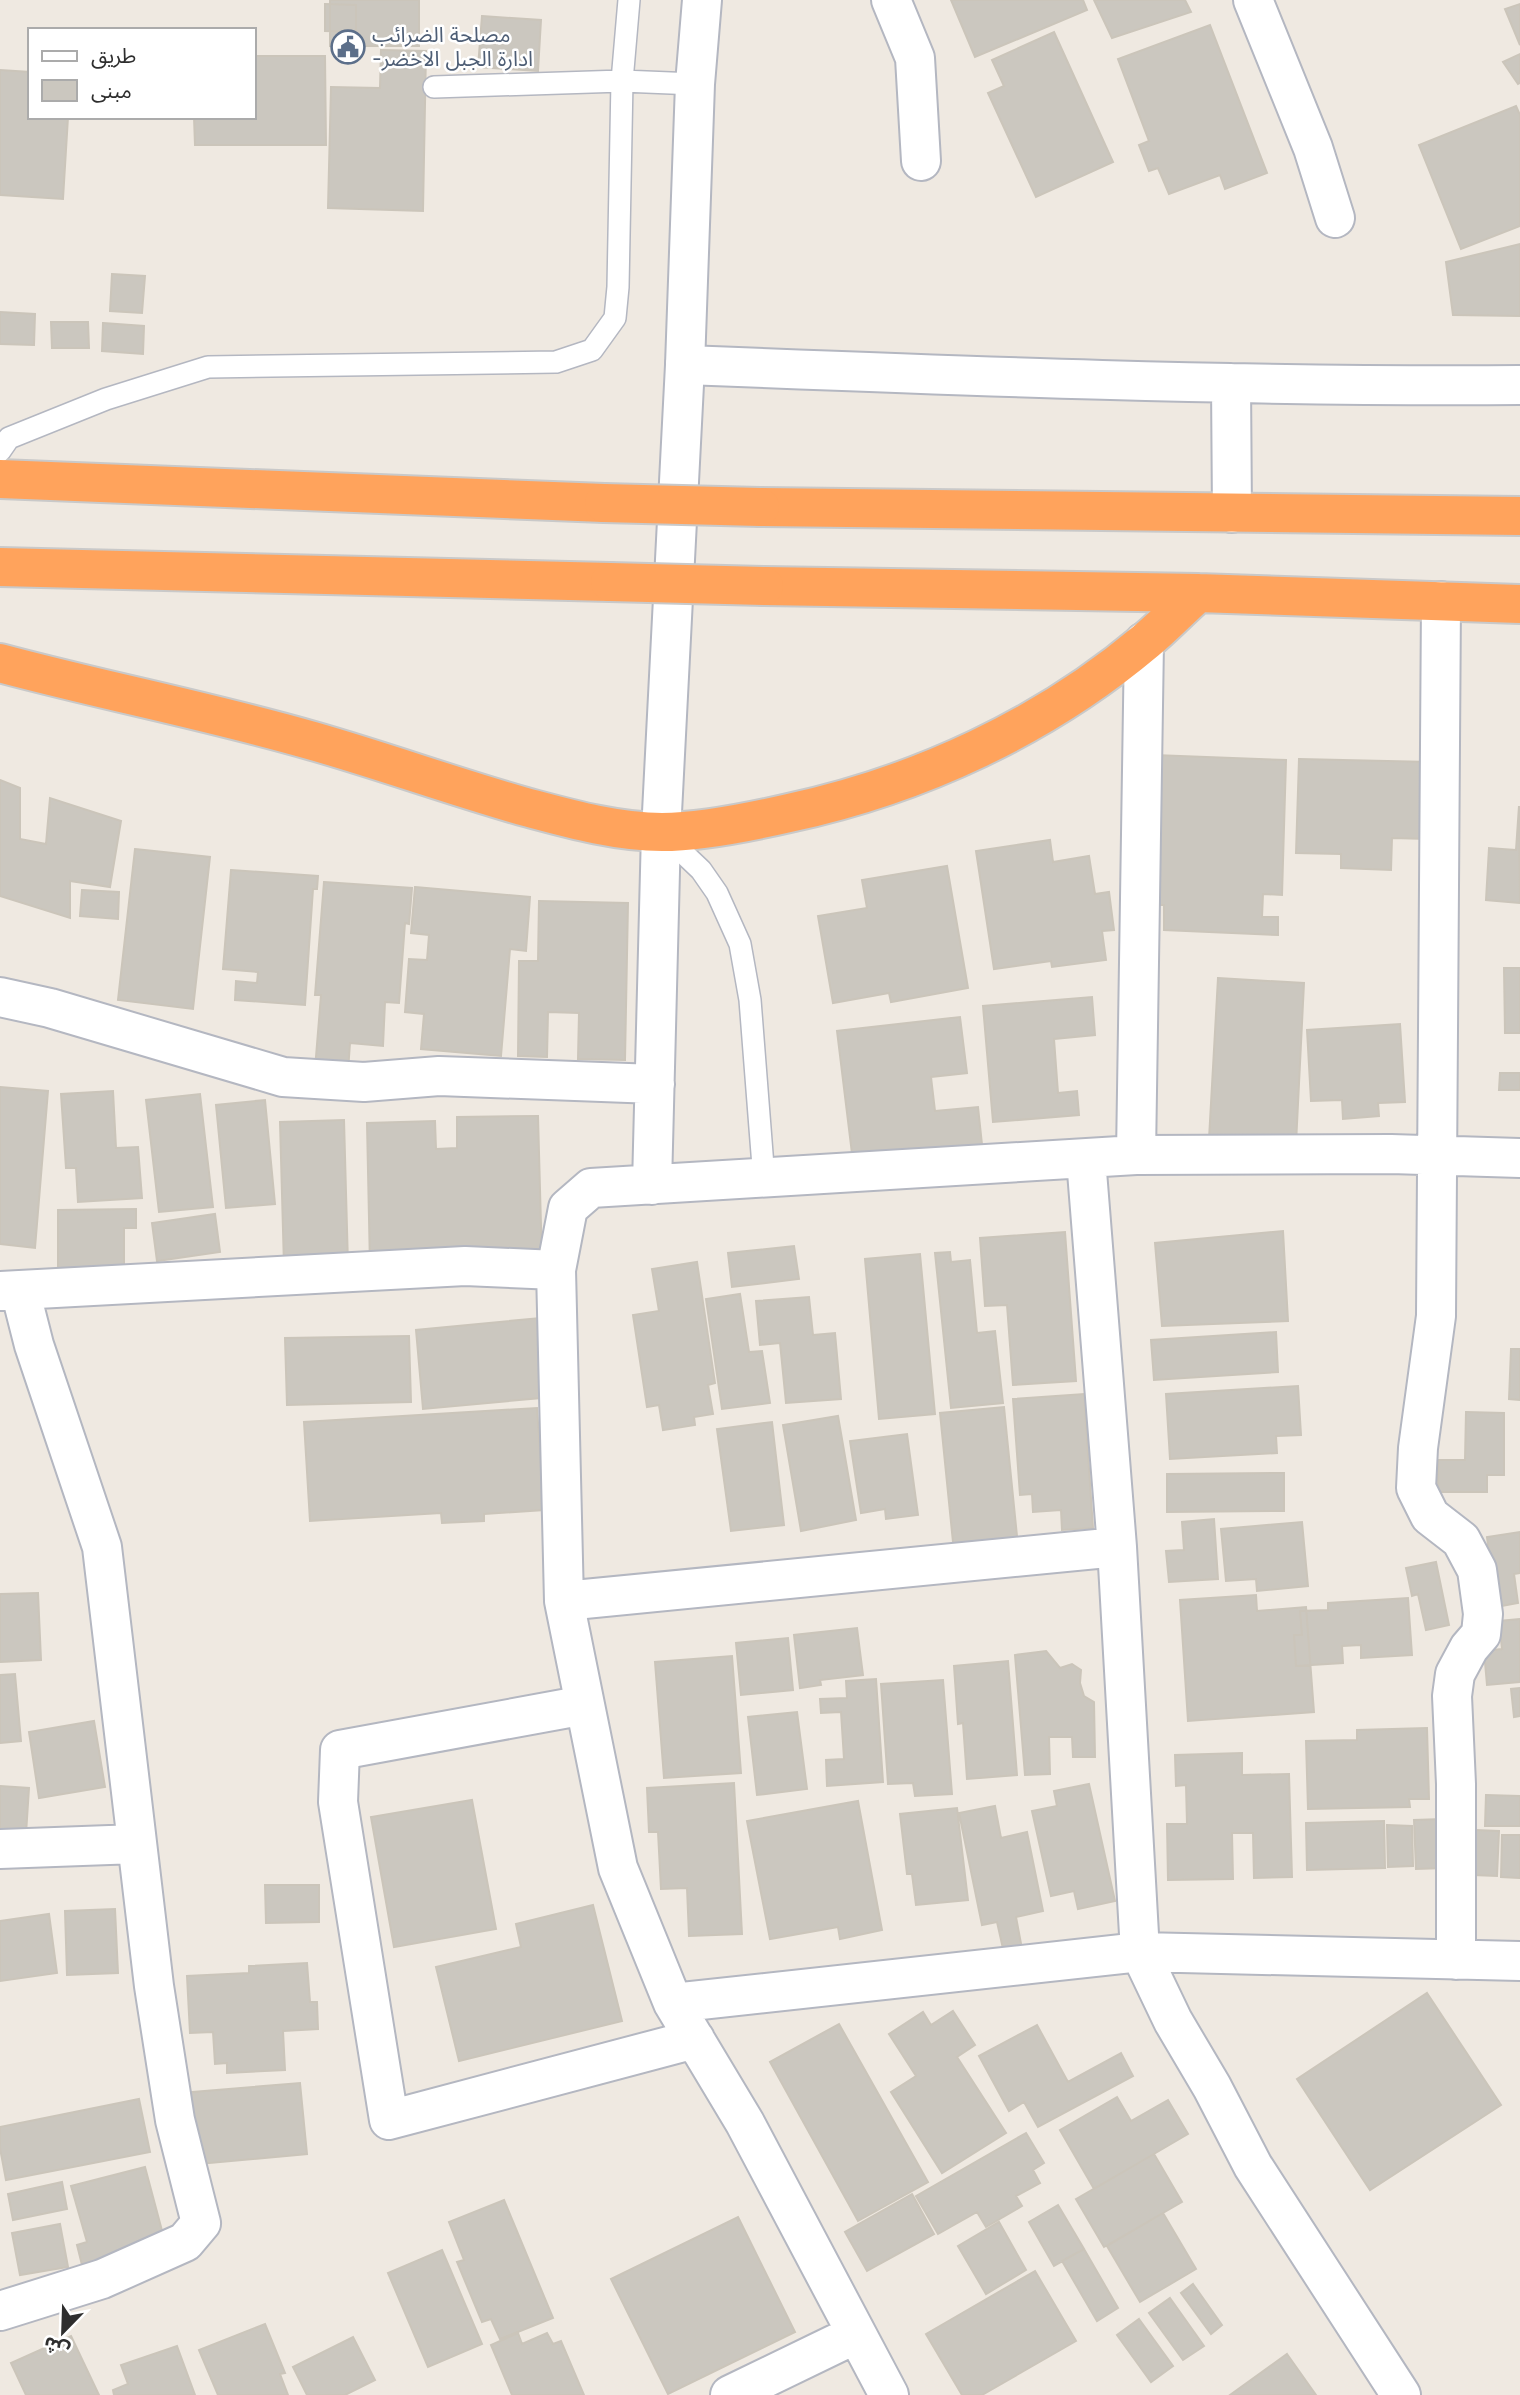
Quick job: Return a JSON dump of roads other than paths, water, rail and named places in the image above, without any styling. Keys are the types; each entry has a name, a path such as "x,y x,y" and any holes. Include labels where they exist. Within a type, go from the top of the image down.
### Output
{"highway":[{"path":"0,479 760,507 1520,516"},
{"path":"0,566 764,586 1198,593 1520,604"},
{"path":"0,663 286,734 555,815 661,832 748,822 834,804 918,776 998,740 1073,695 1144,642 1198,593"}],"street":[{"path":"652,1185 661,832 695,84 702,0"},
{"path":"891,0 915,58 921,162"},
{"path":"1253,0 1313,148 1335,218"},
{"path":"684,365 1231,383 1520,385"},
{"path":"1231,383 1233,513"},
{"path":"1441,601 1436,1316 1418,1448 1416,1488 1430,1516 1461,1540 1476,1570 1483,1614 1481,1634 1469,1648 1455,1674 1452,1696 1456,1784 1456,1960"},
{"path":"1136,1154 1144,642"},
{"path":"0,998 50,1008 283,1077 364,1082 439,1076 655,1084"},
{"path":"889,2395 745,2123 673,2003 618,1868 564,1601 556,1270 568,1208 591,1188 1136,1154 1520,1158"},
{"path":"1086,1159 1117,1547 1140,1952 1173,2021 1212,2087 1253,2166 1401,2395"},
{"path":"0,2311 102,2279 185,2242 201,2223 175,2120 154,1986 102,1546 34,1345 10,1291 465,1266 556,1270"},
{"path":"564,1601 1117,1547"},
{"path":"585,1704 340,1749 338,1802 389,2120 695,2039"},
{"path":"0,1849 137,1844"},
{"path":"673,2003 1140,1952 1520,1961"},
{"path":"730,2395 856,2334"}],"lane":[{"path":"0,451 9,438 106,399 208,367 556,362 592,351 615,318 622,81 629,0"},
{"path":"434,87 622,81 695,84"},
{"path":"661,832 706,878 730,918 740,944 750,1000 764,1179"}],"place":[{"name":"مصلحة الضرائب -ادارة الجبل الاخضر","path":"348,47"}]}
